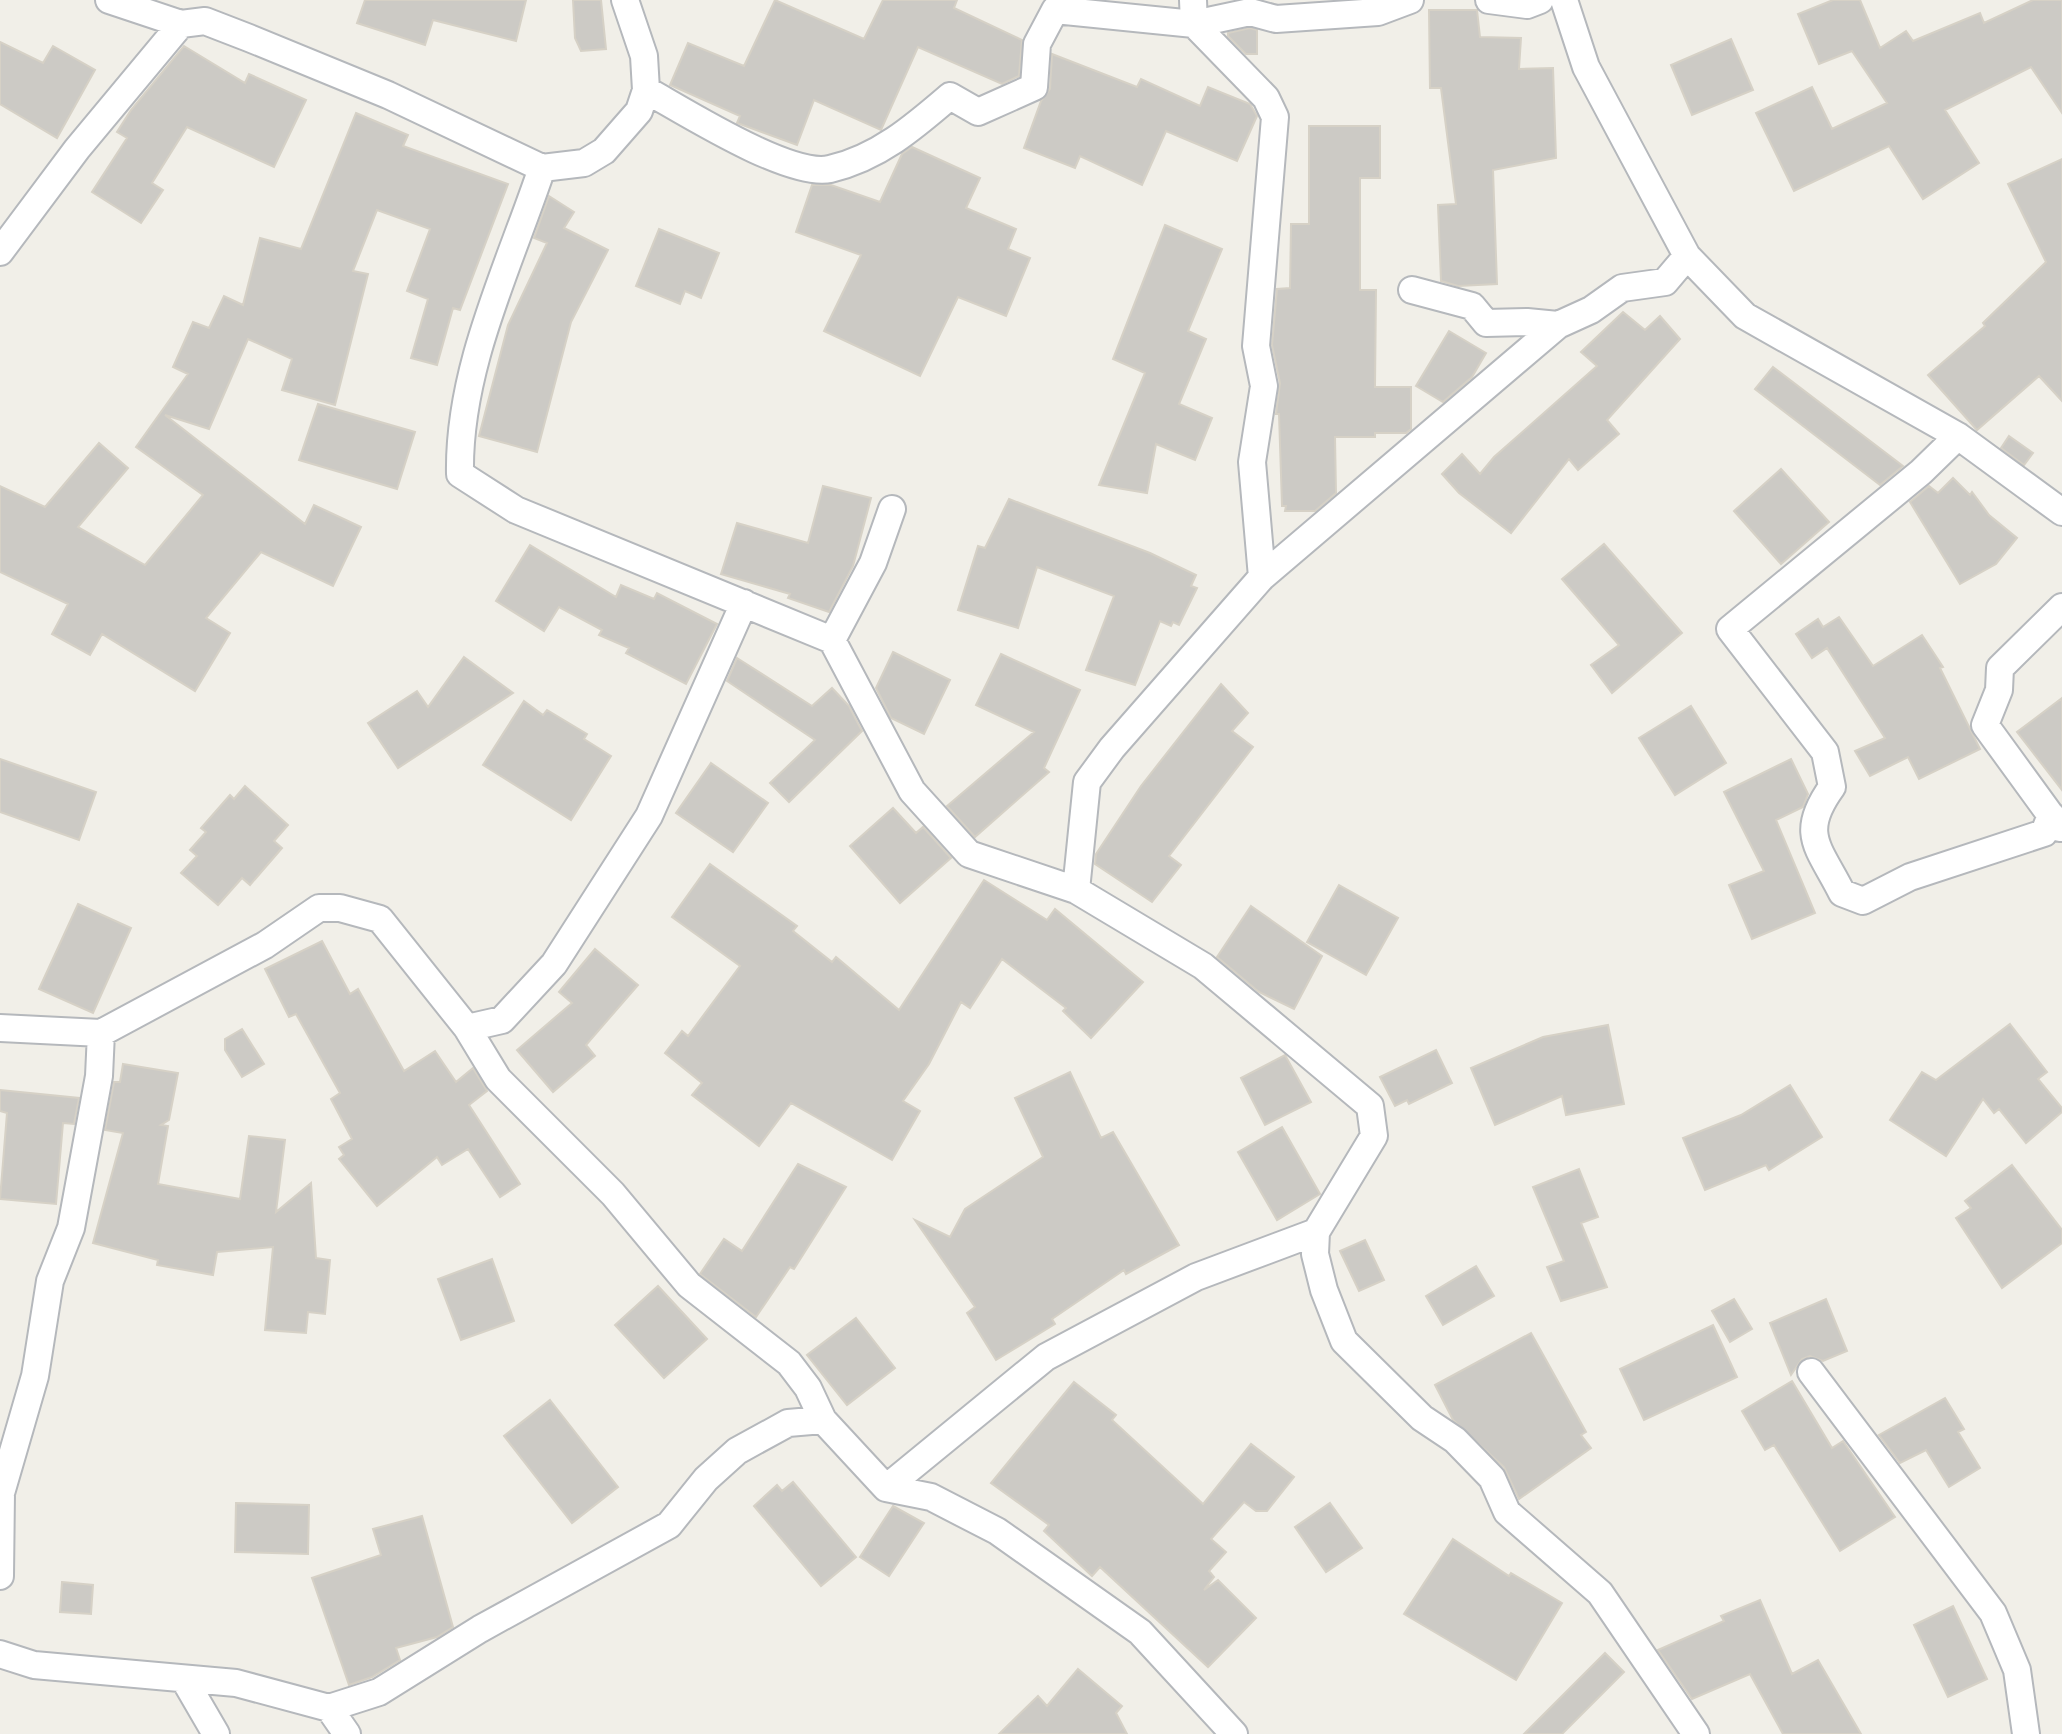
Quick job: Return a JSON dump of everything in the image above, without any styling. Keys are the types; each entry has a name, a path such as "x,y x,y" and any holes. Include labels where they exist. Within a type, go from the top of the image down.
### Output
{"street":[{"path":"109,0 181,24 205,21 249,38 388,95 542,168 584,163 604,151 639,111 646,90 644,56 625,0"},
{"path":"646,90 774,160 828,170 894,143 950,96 978,112 1034,87 1037,44 1055,10 1250,12 1276,19 1378,12 1410,0"},
{"path":"1489,0 1527,5 1540,0"},
{"path":"1564,0 1586,67 1687,256 1745,316 1958,436 2058,500"},
{"path":"1193,12 1266,98 1275,117 1256,346 1264,386 1252,462 1262,577"},
{"path":"0,252 77,149 181,24"},
{"path":"542,168 490,313 459,430 460,474 516,510 686,583 744,603 832,640 912,791 969,854 1076,890 1203,966 1370,1106 1374,1136 1316,1232 1315,1254 1324,1290 1344,1341 1422,1418 1455,1440 1492,1478 1507,1512 1600,1593 1696,1734"},
{"path":"1076,890 1087,782 1193,653 1262,577 1558,325 1591,310 1622,288 1665,282 1687,256"},
{"path":"1412,290 1472,306 1486,323 1558,325"},
{"path":"1958,436 1921,472 1730,629 1825,752 1832,787 1815,810 1812,833 1842,893 1863,901 1910,877 2044,833 2056,823 1985,725 1999,690 2000,668 2062,607"},
{"path":"832,640 873,563 892,509"},
{"path":"467,1028 502,1020 554,964 649,816 744,603"},
{"path":"0,1028 101,1033 265,945 319,908 340,908 380,919 467,1028 498,1079 613,1194 689,1285 789,1363 808,1388 823,1420 886,1488 931,1497 997,1531 1051,1567 1140,1632 1234,1734"},
{"path":"0,1576 1,1493 35,1376 50,1281 71,1228 99,1076 101,1033"},
{"path":"886,1488 1046,1357 1196,1277 1316,1232"},
{"path":"1811,1372 1993,1613 2017,1670 2026,1734"},
{"path":"0,1654 34,1665 236,1683 329,1708 379,1692 480,1629 669,1525 706,1479 737,1451 788,1423 823,1420"},
{"path":"184,1679 216,1734"},
{"path":"329,1708 347,1734"}],"building":[{"path":"365,0 526,0 516,41 433,20 425,45 357,23"},
{"path":"573,0 601,0 606,49 581,51 575,38"},
{"path":"775,0 864,39 883,0 957,0 954,8 1022,40 1019,76 1002,84 918,47 881,130 814,100 797,145 737,123 740,116 670,85 688,43 744,66"},
{"path":"1833,0 1860,0 1880,48 1906,31 1913,41 1980,13 1984,23 2033,0 2062,0 2062,113 2031,67 1945,110 1979,163 1923,199 1889,146 1794,191 1756,113 1812,87 1832,129 1887,103 1852,51 1819,64 1798,14"},
{"path":"1429,10 1477,10 1480,37 1521,38 1519,69 1553,68 1556,158 1493,170 1497,284 1458,286 1441,281 1438,205 1456,204 1441,88 1430,88"},
{"path":"1250,28 1257,30 1257,54 1246,54 1228,36 1228,33"},
{"path":"1731,39 1753,90 1692,115 1671,65"},
{"path":"0,42 43,63 53,46 95,70 57,138 0,104"},
{"path":"184,46 245,83 249,74 306,100 274,167 187,127 152,183 163,190 141,223 92,192 127,138 117,132 131,110"},
{"path":"1052,54 1137,87 1141,79 1200,106 1208,87 1250,104 1257,116 1237,161 1166,131 1142,185 1080,156 1075,168 1024,148 1041,101 1050,89"},
{"path":"356,113 408,135 403,146 508,184 460,310 453,308 437,365 411,358 428,299 407,291 430,229 377,210 353,271 368,274 335,405 282,390 292,359 248,339 209,429 165,415 305,524 314,505 361,527 333,586 261,552 206,618 230,633 195,691 102,634 90,655 52,634 68,604 0,572 0,486 45,507 99,443 128,468 78,527 145,565 203,495 136,447 188,374 173,367 193,322 209,328 224,296 243,305 260,238 301,249"},
{"path":"1309,126 1380,126 1380,178 1360,178 1360,290 1376,290 1375,387 1411,387 1411,429 1406,433 1375,433 1375,437 1335,437 1336,493 1315,511 1285,511 1286,506 1282,506 1279,414 1276,414 1280,383 1272,345 1277,289 1290,288 1291,224 1309,224"},
{"path":"912,147 980,178 966,208 1016,229 1008,249 1030,258 1006,316 958,297 920,376 824,331 861,255 796,232 812,185 831,185 880,202 902,154"},
{"path":"2062,159 2062,401 2039,376 1977,430 1928,375 1985,326 1983,323 2046,262 2008,184"},
{"path":"549,196 574,212 564,228 608,250 571,322 537,452 479,436 508,325 547,243 534,238"},
{"path":"1165,225 1222,249 1188,331 1206,339 1179,404 1212,418 1195,460 1156,444 1147,493 1099,485 1145,373 1113,359"},
{"path":"659,229 719,253 701,298 685,291 680,304 636,286"},
{"path":"1623,312 1645,330 1660,316 1680,339 1607,420 1619,434 1578,470 1569,459 1511,533 1459,493 1442,474 1462,454 1480,474 1494,457 1597,366 1581,352"},
{"path":"1449,331 1486,353 1472,377 1443,402 1416,386"},
{"path":"1773,367 1903,466 1880,485 1755,389"},
{"path":"318,404 415,432 397,489 299,460"},
{"path":"2009,436 2033,453 2024,465 2001,448"},
{"path":"1781,469 1829,522 1781,564 1734,511"},
{"path":"1953,478 1970,495 1972,492 1989,515 2017,538 1996,564 1960,584 1910,502 1929,486 1938,493"},
{"path":"823,486 871,498 853,566 829,612 788,598 790,594 721,574 737,523 808,543"},
{"path":"1009,499 1150,553 1196,575 1191,586 1197,588 1179,625 1173,622 1171,626 1160,621 1135,685 1086,670 1114,596 1037,567 1018,628 958,610 978,546 985,548"},
{"path":"1604,544 1682,633 1612,693 1591,665 1619,645 1562,579"},
{"path":"530,545 616,597 621,585 654,599 657,593 717,624 686,684 626,653 629,648 599,635 602,630 559,607 544,631 496,601"},
{"path":"1839,617 1873,666 1922,635 1943,667 1940,668 1980,749 1919,779 1908,757 1870,776 1855,751 1885,738 1827,648 1812,658 1796,634 1818,619 1823,627"},
{"path":"893,652 950,680 924,734 891,718 876,688"},
{"path":"1001,654 1080,690 1044,768 1049,772 975,837 947,806 1034,732 976,705"},
{"path":"464,657 513,693 398,768 368,723 417,691 428,707"},
{"path":"737,658 812,706 832,688 849,706 862,731 789,802 770,783 815,740 727,681"},
{"path":"1221,684 1248,713 1232,731 1253,747 1169,856 1181,865 1152,902 1095,864 1096,854 1141,786"},
{"path":"2062,698 2062,790 2017,732"},
{"path":"524,701 543,715 547,710 587,734 584,739 611,756 571,820 483,765"},
{"path":"1691,706 1726,763 1675,795 1639,738"},
{"path":"0,759 96,792 79,840 0,812"},
{"path":"1791,759 1808,794 1803,807 1776,820 1815,913 1752,939 1729,885 1764,871 1724,792"},
{"path":"711,763 768,803 733,852 676,813"},
{"path":"245,786 288,825 274,841 282,848 250,885 242,878 218,905 181,873 197,856 190,850 206,832 201,828 230,795 234,799"},
{"path":"893,808 916,833 923,827 951,858 900,903 850,846"},
{"path":"710,864 797,926 793,931 832,962 836,957 899,1010 984,880 1047,920 1055,909 1143,982 1091,1038 1063,1011 1066,1008 1002,959 970,1008 961,1002 929,1064 903,1101 920,1111 892,1160 791,1103 759,1146 692,1095 702,1083 665,1053 682,1031 688,1036 740,966 672,917"},
{"path":"1339,885 1398,918 1366,975 1307,942"},
{"path":"78,904 131,928 93,1013 39,989"},
{"path":"1251,906 1322,956 1294,1009 1259,992 1217,957"},
{"path":"322,941 350,994 358,989 404,1071 435,1051 456,1082 473,1068 487,1091 469,1105 520,1184 500,1197 468,1149 442,1165 437,1157 377,1206 339,1159 344,1155 339,1147 352,1139 331,1099 340,1093 296,1014 289,1017 265,969"},
{"path":"595,949 638,985 586,1045 595,1056 553,1092 517,1050 572,1003 559,992"},
{"path":"2010,1024 2047,1072 2038,1079 2062,1108 2062,1112 2026,1143 1999,1109 1994,1113 1983,1099 1946,1156 1890,1120 1922,1072 1936,1080"},
{"path":"1608,1025 1624,1104 1566,1115 1562,1096 1495,1125 1471,1068 1543,1037"},
{"path":"242,1029 264,1064 242,1077 225,1050 225,1039"},
{"path":"1436,1050 1452,1083 1409,1104 1407,1100 1395,1106 1380,1077"},
{"path":"1285,1055 1311,1102 1265,1125 1241,1078"},
{"path":"123,1064 178,1073 169,1120 161,1125 168,1126 158,1184 240,1199 249,1136 285,1140 276,1212 311,1183 316,1258 330,1260 325,1314 308,1312 306,1333 265,1330 273,1247 217,1252 213,1275 157,1265 158,1260 93,1243 123,1133 105,1130 114,1082 120,1082"},
{"path":"1070,1072 1101,1138 1113,1132 1179,1245 1126,1274 1124,1270 1052,1319 1055,1324 996,1360 967,1313 975,1307 915,1220 950,1237 965,1209 1043,1157 1015,1098"},
{"path":"1790,1085 1822,1137 1769,1170 1766,1165 1705,1190 1683,1138 1741,1115"},
{"path":"0,1090 79,1098 74,1124 63,1123 56,1204 0,1199 7,1113 0,1111"},
{"path":"1282,1127 1320,1194 1277,1220 1238,1152"},
{"path":"798,1164 846,1187 794,1269 790,1267 756,1317 700,1274 724,1239 742,1251"},
{"path":"2012,1165 2062,1230 2062,1243 2002,1288 1956,1218 1971,1208 1965,1201"},
{"path":"1579,1169 1598,1217 1581,1223 1607,1287 1561,1301 1547,1267 1564,1261 1533,1187"},
{"path":"1365,1240 1384,1280 1359,1291 1340,1251"},
{"path":"492,1259 514,1321 461,1340 438,1279"},
{"path":"1476,1266 1494,1296 1443,1325 1426,1296"},
{"path":"658,1286 707,1339 664,1378 615,1325"},
{"path":"1734,1299 1752,1329 1730,1342 1712,1311"},
{"path":"1826,1299 1847,1351 1823,1361 1810,1356 1802,1359 1791,1375 1770,1323"},
{"path":"856,1318 895,1368 847,1405 807,1355"},
{"path":"1713,1325 1737,1377 1644,1420 1620,1369"},
{"path":"1531,1333 1586,1432 1581,1435 1591,1448 1519,1499 1504,1467 1453,1420 1435,1385"},
{"path":"1792,1381 1832,1448 1843,1441 1895,1517 1840,1551 1774,1445 1765,1450 1742,1411"},
{"path":"1074,1382 1116,1415 1112,1420 1203,1504 1251,1444 1294,1477 1267,1511 1256,1511 1244,1502 1211,1539 1226,1552 1209,1571 1214,1577 1204,1590 1218,1580 1256,1618 1208,1667 1100,1567 1092,1576 1044,1531 1049,1525 991,1483"},
{"path":"1945,1398 1964,1429 1958,1432 1980,1468 1949,1487 1926,1450 1900,1463 1879,1435"},
{"path":"550,1400 618,1487 572,1523 504,1436"},
{"path":"793,1482 856,1557 821,1586 754,1506 777,1485 782,1491"},
{"path":"236,1503 309,1505 308,1554 235,1552"},
{"path":"1330,1503 1362,1548 1326,1572 1295,1527"},
{"path":"893,1506 924,1523 889,1576 860,1557"},
{"path":"422,1516 453,1627 437,1637 396,1648 400,1660 372,1677 349,1685 312,1578 381,1555 373,1529"},
{"path":"1453,1539 1509,1576 1511,1573 1562,1603 1516,1680 1404,1614"},
{"path":"62,1582 93,1585 91,1614 60,1612"},
{"path":"1760,1600 1792,1674 1818,1660 1861,1734 1783,1734 1750,1674 1692,1699 1658,1650 1724,1621 1721,1616"},
{"path":"1953,1606 1987,1679 1948,1697 1914,1625"},
{"path":"1605,1653 1624,1672 1562,1734 1524,1734"},
{"path":"1078,1669 1122,1706 1116,1713 1127,1734 999,1734 1038,1696 1047,1706"}]}
